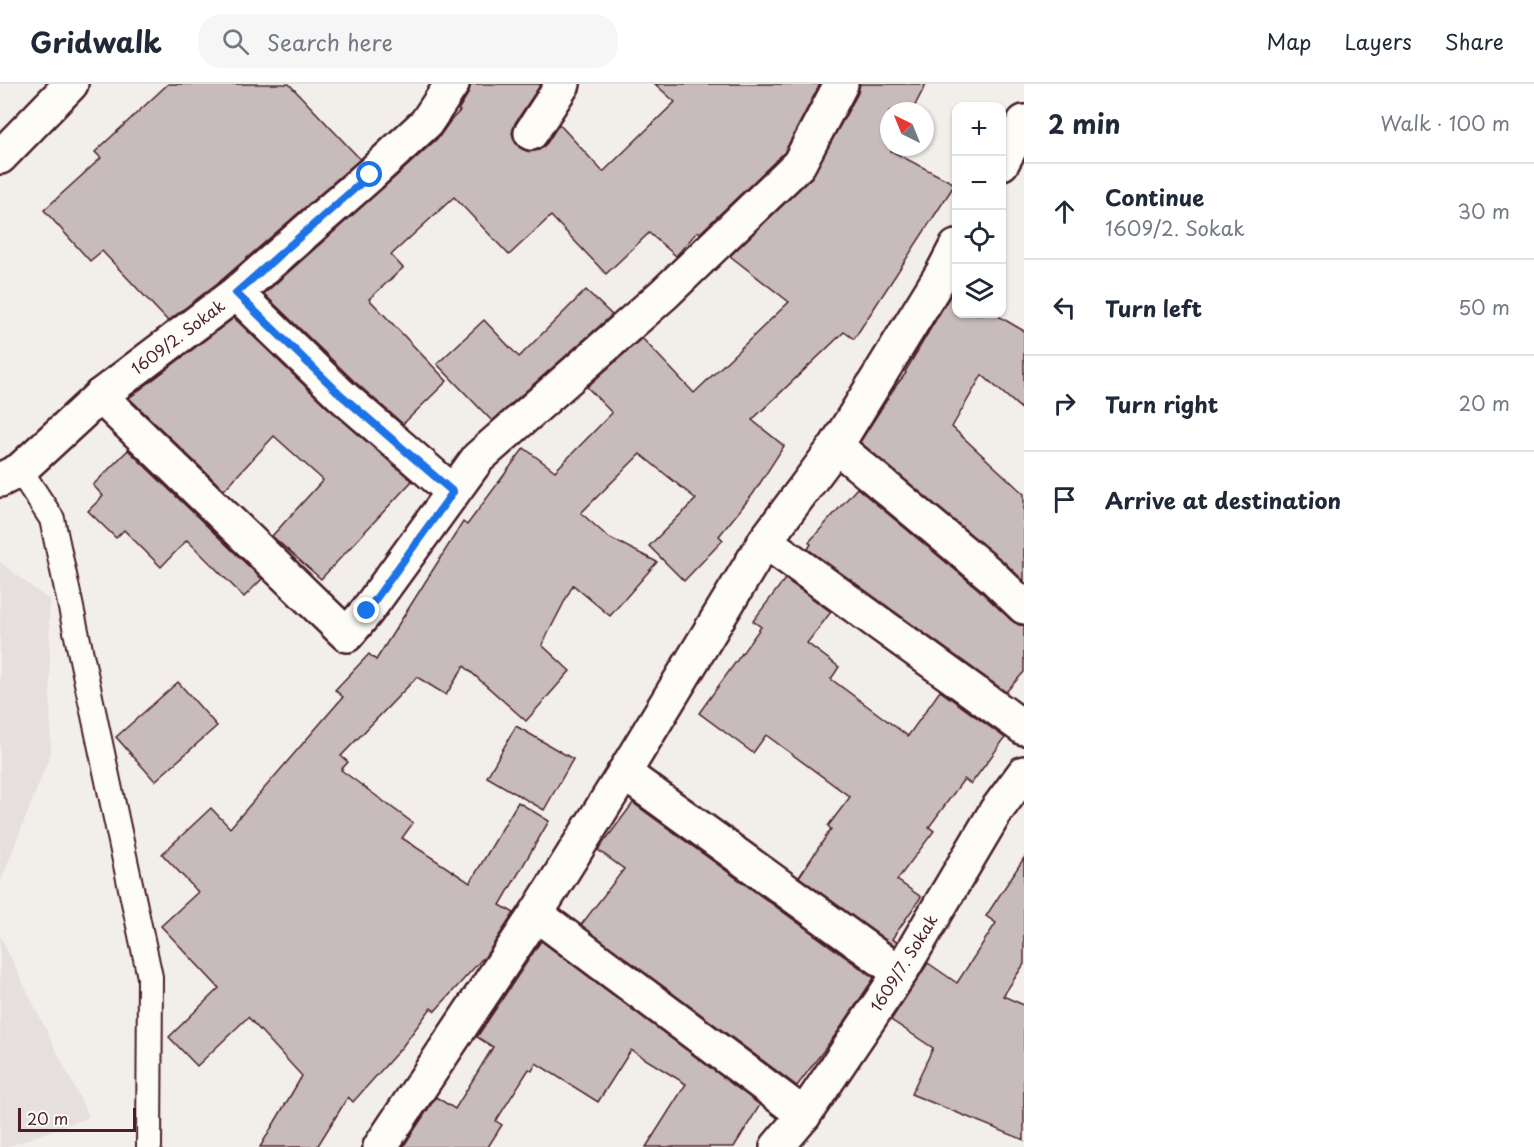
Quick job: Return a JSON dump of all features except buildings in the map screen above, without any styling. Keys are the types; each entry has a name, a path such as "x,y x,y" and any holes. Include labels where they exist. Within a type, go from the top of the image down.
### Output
{"street":[{"path":"0,157 70,84"},
{"name":"1609/2. Sokak","path":"10,475 100,396 236,293 370,175 426,123 452,84"},
{"path":"531,133 564,84"},
{"path":"100,396 346,635 367,611 478,458 664,294 799,164 841,84"},
{"path":"1006,156 1024,122"},
{"path":"380,1147 536,914 765,541 836,446 952,256"},
{"path":"236,293 341,395 453,492"},
{"path":"836,446 991,576 1024,608"},
{"path":"765,541 1024,728"},
{"path":"624,773 900,973"},
{"name":"1609/7. Sokak","path":"777,1147 804,1115 900,973 996,811 1024,773"},
{"path":"536,914 804,1115"}],"lane":[{"path":"10,475 52,519 150,977 149,1147"}],"shaded area":[{"path":"0,562 49,600 51,753 0,883"},
{"path":"0,936 89,1117 7,1147 0,1147"}],"route":[{"path":"367,611 453,492 341,395 236,293 370,175"}]}
